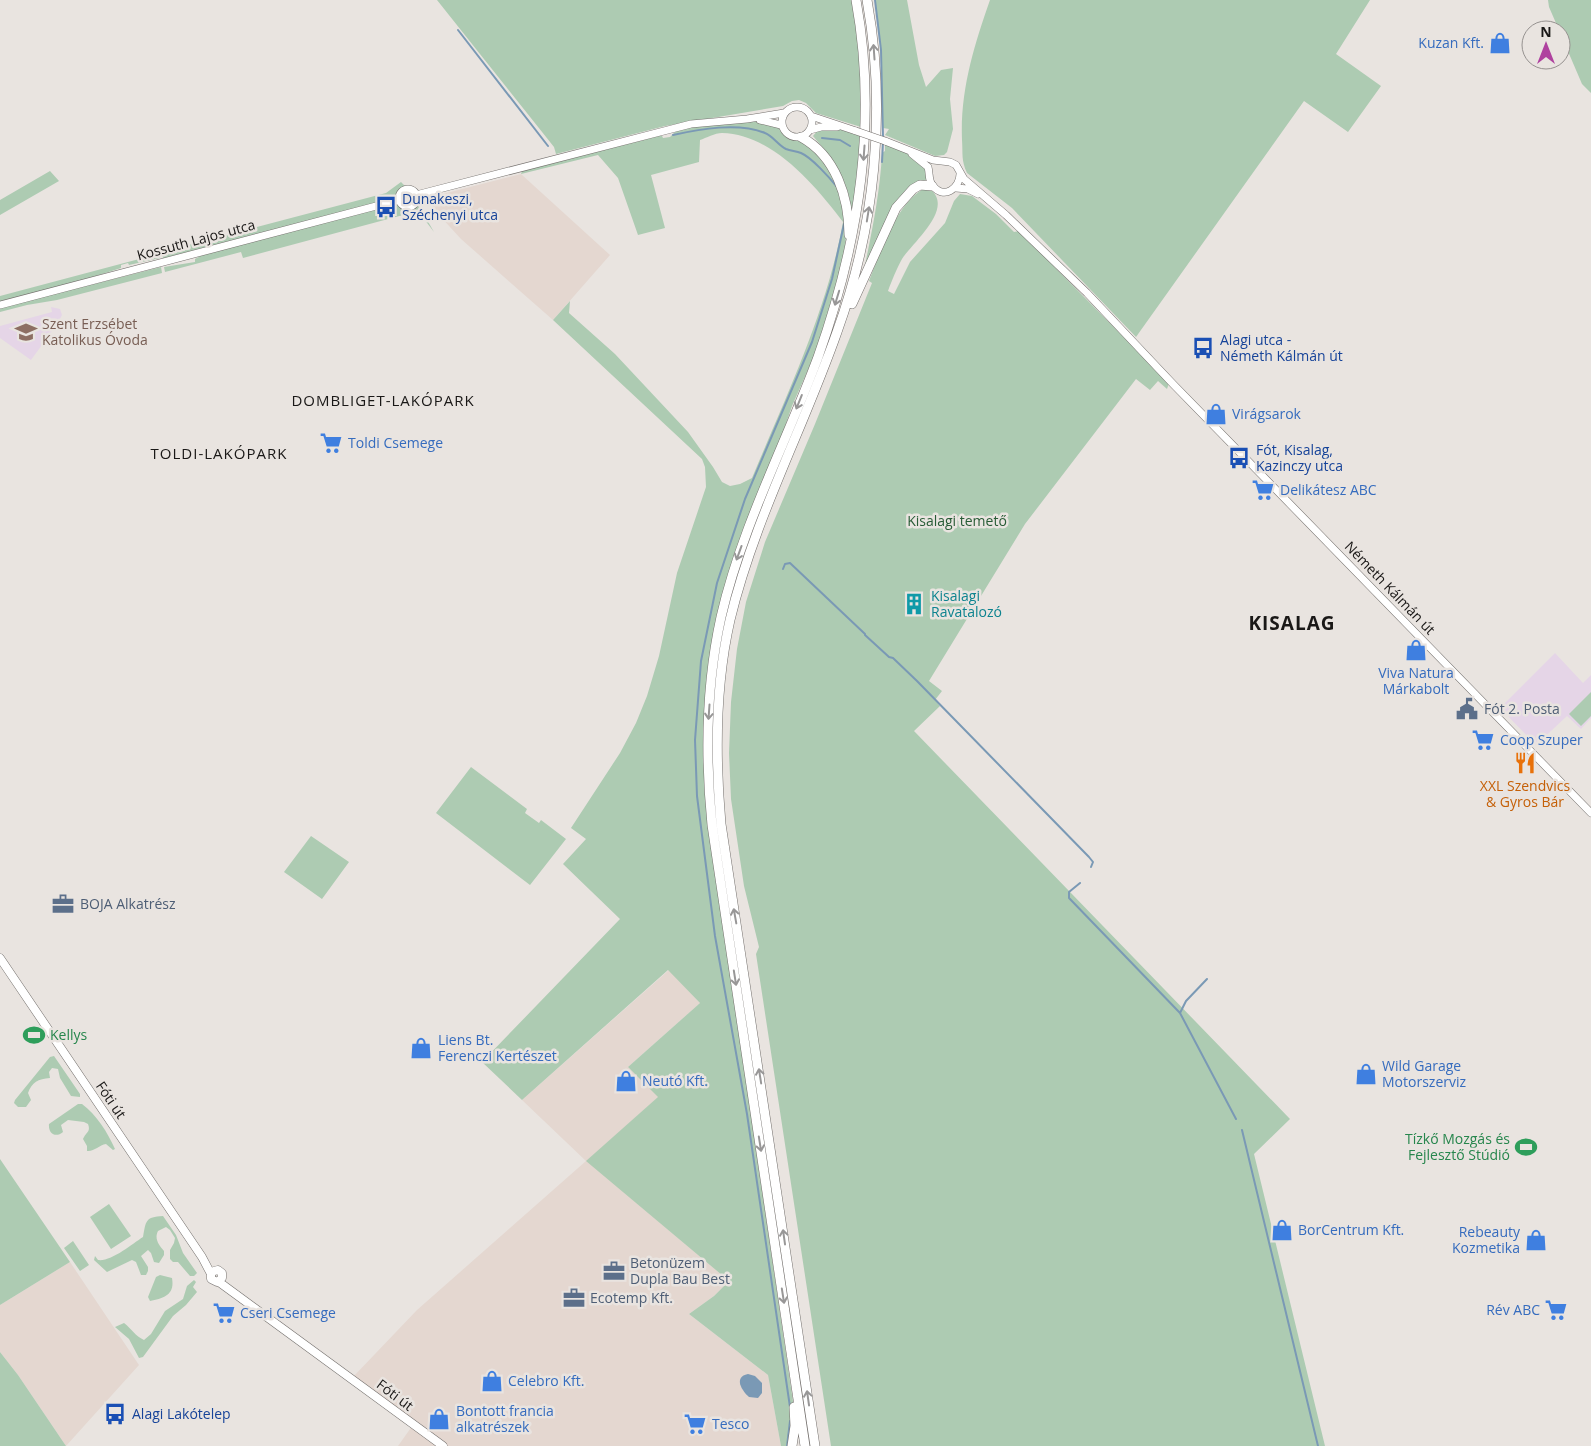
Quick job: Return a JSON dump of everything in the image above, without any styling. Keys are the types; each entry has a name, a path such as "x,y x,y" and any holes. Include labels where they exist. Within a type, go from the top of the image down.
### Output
{"highway":[{"path":"805,1446 712,825 707,772 708,718 712,666 721,617 738,557 817,357 837,298 850,251 862,180 866,115 863,49 856,0"},
{"path":"837,333 860,254 874,172 876,81 874,48 867,0"},
{"path":"801,137 810,142 820,152 842,187 849,216 850,251"},
{"path":"815,1446 718,793 718,717 722,668 730,620 748,559 837,333 896,208 920,185 932,186"},
{"path":"792,1446 795,1426 793,1360"}],"main road":[{"name":"Fóti út","path":"0,958 214,1272 211,1277 213,1281 221,1280 443,1446"}],"street":[{"path":"416,195 691,124 748,119 784,113 790,108 798,107 806,110 810,116 812,121 810,130"},
{"path":"784,113 782,125 786,134 791,137 801,137 810,130 820,127 842,127"},
{"path":"810,116 940,162 950,162 958,168 960,174 956,188"},
{"path":"748,119 782,125"},
{"path":"903,148 924,164 930,173"},
{"path":"940,162 935,164 930,173 932,186 945,192 956,188 968,189 991,202"},
{"path":"960,174 991,202"},
{"path":"404,190 412,190 417,200 410,206 405,206 399,200 400,194 404,190"},
{"name":"Kossuth Lajos utca","path":"0,305 399,200"},
{"name":"Németh Kálmán út","path":"991,202 1087,293 1170,381 1591,813"}],"shaded area":[{"path":"521,174 610,255 553,320 461,239 439,215 427,198"},
{"name":"Szent Erzsébet Katolikus Óvoda","path":"51,307 60,309 62,315 31,360 0,338 0,326 52,312"},
{"path":"1555,653 1583,683 1591,675 1591,718 1581,729 1567,716 1536,745 1500,708"},
{"path":"669,970 700,1003 628,1067 659,1097 587,1161 729,1281 714,1296 689,1314 768,1375 781,1446 398,1446 415,1422 353,1377 417,1310 586,1161 522,1100"},
{"path":"70,1262 139,1365 66,1446 18,1375 0,1352 0,1305"}],"green space":[{"path":"437,0 853,0 860,53 861,127 816,113 806,103 799,100 792,101 783,106 665,126 556,154 554,147"},
{"path":"875,0 907,0 919,65 926,87 941,70 953,68 950,99 953,129 947,152 944,155 935,156 885,135 889,129 883,128 881,50"},
{"path":"990,0 1370,0 1336,54 1381,86 1348,132 1304,101 1136,337 1012,208 967,173 963,157 963,104 969,68"},
{"path":"1548,0 1591,0 1591,93 1582,84 1571,58 1571,20 1555,20"},
{"path":"748,121 777,126 787,138 801,141 814,149 840,186 847,224 844,260 815,354 792,406 774,459 736,556 705,717 725,937 794,1408 790,1446 781,1446 768,1375 689,1314 714,1296 729,1281 586,1161 658,1097 628,1067 700,1003 668,970 522,1100 482,1062 620,919 563,864 586,839 571,828 620,753 636,723 647,696 659,656 677,573 706,487 705,467 702,459 553,320 570,301 569,313 615,354 688,432 722,482 730,486 740,484 752,478 805,352 827,288 843,222 806,178 775,152 758,142 722,133 700,140 699,162 651,175 665,228 638,235 618,178 598,155 521,174 522,171 659,136 663,138 670,137 676,131 692,127"},
{"path":"839,129 861,136 853,219 845,184 829,156 813,136 818,130"},
{"path":"885,144 903,151 925,164 927,179 910,188 864,270 875,212 882,153 885,151"},
{"path":"50,171 59,181 0,215 0,200"},
{"path":"401,182 408,189 402,196 163,259 162,252 386,193"},
{"name":"Kisalagi temető","path":"923,189 931,190 937,198 938,207 935,216 902,259 888,291 894,294 910,262 945,223 954,201 960,194 972,196 996,214 1014,232 1019,231 1169,383 1167,389 1158,381 1150,390 1136,379 1025,524 929,681 942,691 935,700 940,706 914,731 1290,1119 1254,1154 1325,1446 831,1446 756,954 759,947 744,886 731,799 729,753 731,702 737,649 746,602 765,542 872,283 869,281 884,243 897,217 913,196"},
{"path":"406,202 419,206 434,232 418,211 243,258 241,252 165,272 164,267 195,262 195,259 204,254 374,209 376,211 389,210 389,207"},
{"path":"158,254 160,258 129,265 128,263 121,265 121,268 71,284 0,301 0,296"},
{"path":"161,267 162,273 57,300 0,312 0,308"},
{"path":"1591,692 1591,716 1581,726 1569,714"},
{"path":"471,767 527,809 525,813 539,823 541,820 566,839 530,885 436,813"},
{"path":"311,836 349,862 322,899 284,872"},
{"path":"54,1056 80,1094 80,1097 71,1096 60,1078 58,1069 52,1068 49,1072 50,1078 39,1080 31,1086 28,1093 31,1100 26,1107 18,1107 14,1103 15,1100 50,1057"},
{"path":"78,1104 82,1104 97,1118 115,1149 113,1150 106,1144 87,1151 87,1146 83,1139 89,1127 84,1122 68,1120 61,1125 63,1132 58,1135 51,1133 49,1124"},
{"path":"0,1159 70,1262 0,1305"},
{"path":"109,1204 131,1236 111,1249 90,1217"},
{"path":"163,1216 176,1235 183,1253 197,1273 194,1276 190,1276 178,1262 173,1262 170,1259 170,1250 175,1238 166,1227 158,1231 157,1234 158,1242 164,1251 164,1255 159,1263 154,1262 148,1250 141,1256 148,1267 146,1275 141,1275 136,1262 132,1260 107,1272 94,1260 95,1256 98,1260 103,1260 121,1252 143,1237 147,1221 153,1217"},
{"path":"73,1241 89,1265 80,1271 64,1248"},
{"path":"160,1275 172,1278 172,1288 164,1297 150,1301 148,1297 156,1277"},
{"path":"194,1280 196,1282 193,1287 197,1292 173,1316 143,1357 139,1358 129,1339 115,1327 124,1323 144,1340 151,1334 165,1311 183,1299 187,1286"},
{"path":"0,1352 18,1375 66,1446 0,1446"}],"water":[{"path":"748,1374 755,1376 762,1383 762,1393 758,1398 749,1397 740,1384 741,1378"}],"waterway":[{"path":"875,0 881,50 883,137"},
{"path":"458,30 548,146"},
{"path":"673,135 731,127 765,133 786,149 801,153 810,159 837,187"},
{"path":"822,138 840,140 850,146"},
{"path":"882,162 883,142"},
{"path":"790,1407 747,1114 715,936 697,796 695,740 701,661 717,583 745,499 812,342 832,279 844,224"},
{"path":"783,569 785,564 790,563 865,635 917,681 1089,857 1093,862 1091,867"},
{"path":"1080,883 1069,892 1069,898 1180,1013 1236,1119"},
{"path":"1180,1013 1186,1001 1207,979"},
{"path":"1242,1130 1318,1446"},
{"path":"787,1446 790,1421"}],"place":[{"name":"Kuzan Kft.","path":"1500,43"},
{"name":"Dunakeszi, Széchenyi utca","path":"386,207"},
{"name":"Szent Erzsébet Katolikus Óvoda","path":"26,332"},
{"name":"Alagi utca - Németh Kálmán út","path":"1203,348"},
{"name":"Virágsarok","path":"1216,414"},
{"name":"Toldi Csemege","path":"331,443"},
{"name":"Fót, Kisalag, Kazinczy utca","path":"1239,458"},
{"name":"Delikátesz ABC","path":"1263,490"},
{"name":"Kisalagi Ravatalozó","path":"914,604"},
{"name":"Viva Natura Márkabolt","path":"1416,650"},
{"name":"Fót 2. Posta","path":"1467,709"},
{"name":"Coop Szuper","path":"1483,740"},
{"name":"XXL Szendvics & Gyros Bár","path":"1525,763"},
{"name":"BOJA Alkatrész","path":"63,904"},
{"name":"Kellys","path":"34,1035"},
{"name":"Liens Bt. Ferenczi Kertészet","path":"421,1048"},
{"name":"Wild Garage Motorszerviz","path":"1366,1074"},
{"name":"Neutó Kft.","path":"626,1081"},
{"name":"Tízkő Mozgás és Fejlesztő Stúdió","path":"1526,1147"},
{"name":"BorCentrum Kft.","path":"1282,1230"},
{"name":"Rebeauty Kozmetika","path":"1536,1240"},
{"name":"Betonüzem Dupla Bau Best","path":"614,1271"},
{"name":"Ecotemp Kft.","path":"574,1298"},
{"name":"Rév ABC","path":"1556,1310"},
{"name":"Cseri Csemege","path":"224,1313"},
{"name":"Celebro Kft.","path":"492,1381"},
{"name":"Alagi Lakótelep","path":"115,1414"},
{"name":"Bontott francia alkatrészek","path":"439,1419"},
{"name":"Tesco","path":"695,1424"}],"district":[{"name":"DOMBLIGET-LAKÓPARK","path":"383,401"},
{"name":"TOLDI-LAKÓPARK","path":"219,454"},
{"name":"KISALAG","path":"1292,623"}]}
